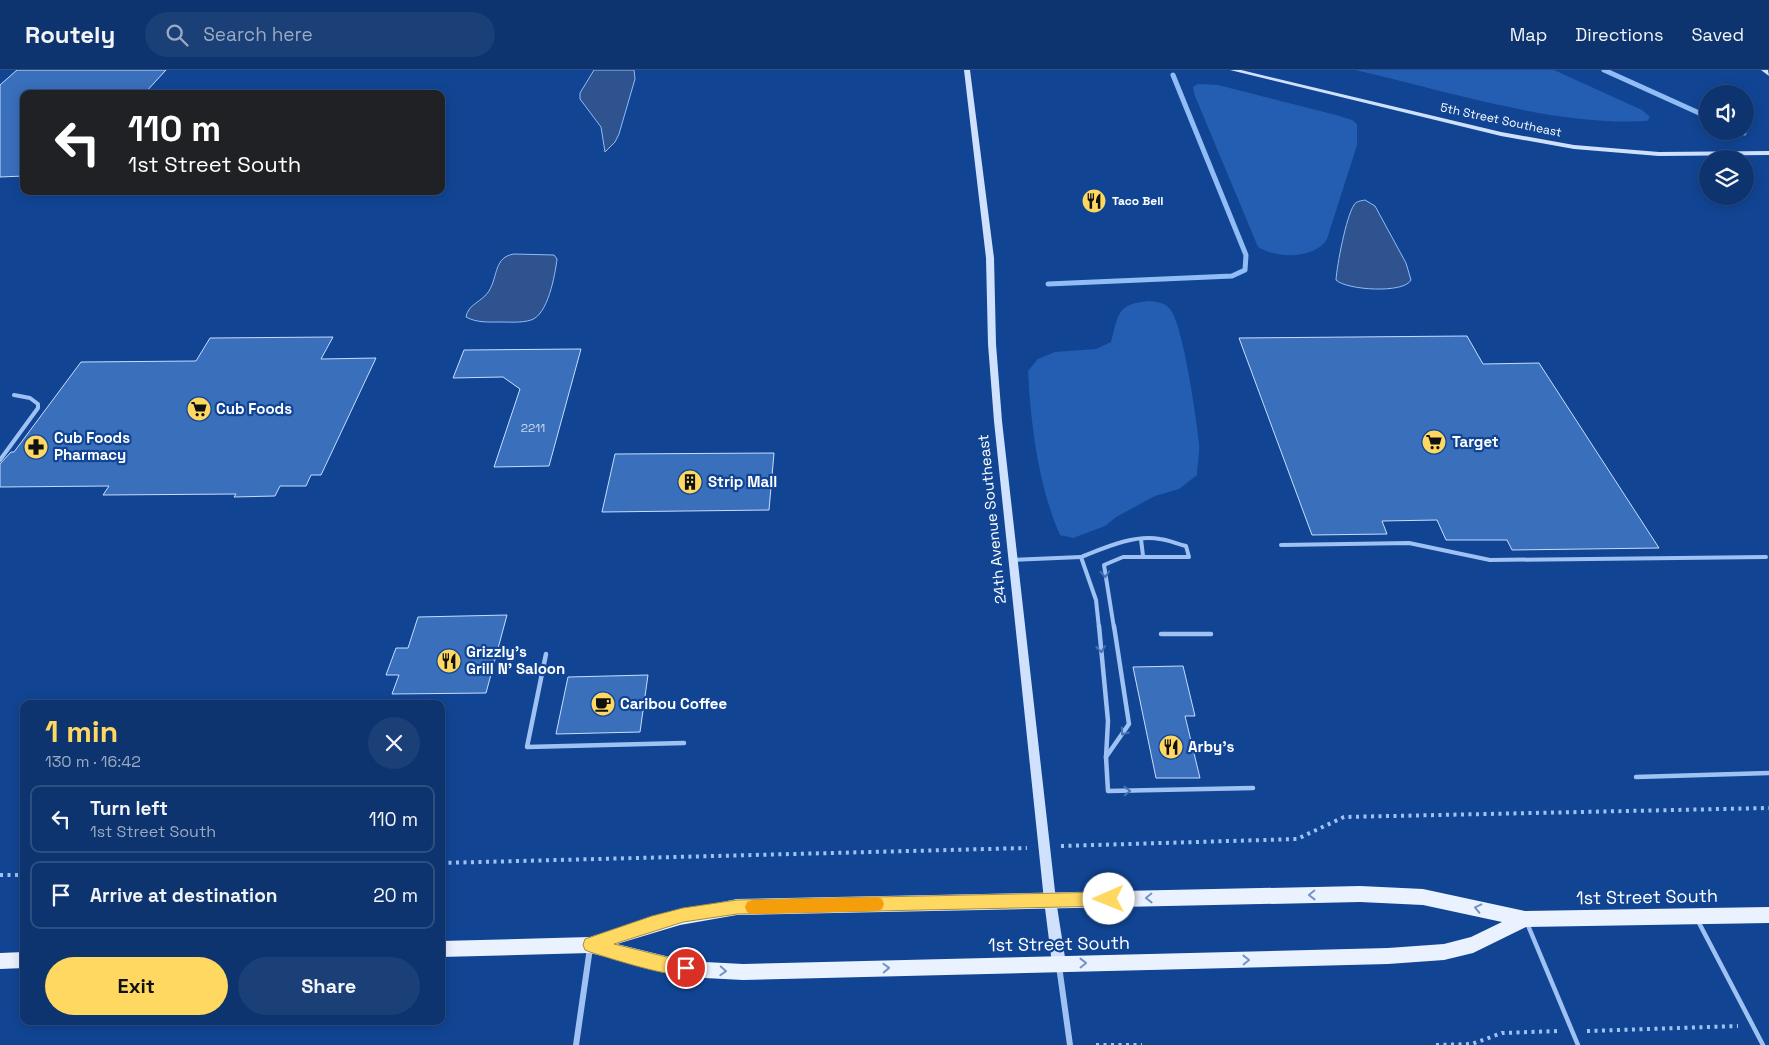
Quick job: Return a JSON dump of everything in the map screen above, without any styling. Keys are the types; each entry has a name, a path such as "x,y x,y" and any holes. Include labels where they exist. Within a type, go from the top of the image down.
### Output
{"main road":[{"name":"1st Street South","path":"590,945 652,923 683,915 737,907 1360,894 1423,897 1525,919 1769,915"},
{"name":"1st Street South","path":"445,949 590,945 686,968 743,972 1388,956 1422,954 1474,945 1525,919"},
{"path":"0,961 20,960"}],"street":[{"name":"24th Avenue Southeast","path":"967,70 990,258 994,384 1050,900 1059,964"},
{"name":"5th Street Southeast","path":"1233,70 1502,134 1574,147 1658,154 1769,153"},
{"path":"1764,70 1769,74"},
{"path":"576,1045 590,945"},
{"path":"1059,964 1070,1045"}],"lane":[{"path":"0,460 38,408 38,404 35,401 14,395"},
{"path":"1013,560 1081,557 1114,544 1158,538 1186,546 1189,557 1123,557 1104,565 1129,724 1106,757"},
{"path":"1141,540 1142,556"},
{"path":"1282,545 1409,543 1490,560 1766,557"},
{"path":"1081,557 1096,600 1108,720 1106,757 1108,792 1253,788"},
{"path":"1161,634 1211,634"},
{"path":"546,654 527,747 684,742"},
{"path":"1636,777 1769,773"},
{"path":"1696,917 1763,1045"},
{"path":"1525,919 1578,1045"}],"path":[{"path":"445,863 968,851 1045,846 1297,839 1308,836 1332,820 1344,817 1769,808"},
{"path":"0,875 20,874"},
{"path":"1436,1045 1472,1044 1502,1033 1753,1026"},
{"path":"1096,1045 1142,1045"}],"shaded area":[{"path":"594,70 634,70 635,79 619,134 615,142 605,152 601,127 580,99 580,93"},
{"path":"1355,70 1554,70 1642,110 1650,117 1647,121 1611,121 1537,113"},
{"path":"1198,84 1218,85 1336,115 1352,120 1357,124 1357,145 1327,239 1321,246 1295,255 1275,254 1258,247 1195,96 1193,87"},
{"path":"1365,200 1375,206 1406,263 1411,280 1406,284 1387,289 1375,289 1351,286 1336,280 1342,241 1351,211 1356,203"},
{"path":"514,254 554,255 557,259 550,294 542,311 531,320 520,322 483,322 466,317 469,309 489,291 497,268 503,259"},
{"path":"1149,301 1158,302 1170,309 1180,333 1189,374 1198,432 1197,475 1179,489 1155,496 1116,517 1105,526 1073,538 1060,535 1052,516 1041,476 1031,413 1028,371 1038,359 1055,352 1096,349 1111,342 1121,312 1130,305"}],"building":[{"path":"17,70 166,70 148,90 20,90 20,176 0,177 0,85"},
{"name":"Target","path":"1467,336 1483,364 1539,363 1659,548 1512,550 1507,540 1446,540 1437,520 1382,521 1387,534 1312,535 1239,338"},
{"name":"Cub Foods","path":"333,337 321,359 376,358 321,475 311,475 306,486 280,486 275,496 234,497 236,494 103,495 109,486 0,487 0,464 11,452 14,452 81,362 196,361 210,338"},
{"path":"581,349 549,466 494,467 520,389 503,377 453,378 464,350"},
{"name":"Strip Mall","path":"774,453 769,510 602,512 615,454"},
{"name":"Grizzly's Grill N' Saloon","path":"507,615 486,693 392,694 399,675 386,675 396,648 408,648 418,617"},
{"name":"Arby's","path":"1183,666 1195,716 1185,716 1200,778 1156,778 1133,667"},
{"name":"Caribou Coffee","path":"648,675 640,732 556,734 568,677"}],"waterway":[{"path":"1604,70 1699,113"},
{"path":"1048,284 1232,276 1245,270 1246,255 1173,75"}],"slow traffic":[{"path":"752,907 877,904"}],"place":[{"name":"Taco Bell","path":"1094,201"},
{"name":"Cub Foods","path":"199,409"},
{"name":"Target","path":"1434,442"},
{"name":"Cub Foods Pharmacy","path":"36,447"},
{"name":"Strip Mall","path":"690,482"},
{"name":"Grizzly's Grill N' Saloon","path":"449,661"},
{"name":"Caribou Coffee","path":"603,704"},
{"name":"Arby's","path":"1171,747"}],"route":[{"path":"686,968 590,945 652,923 704,911 737,907 1109,899"}]}
